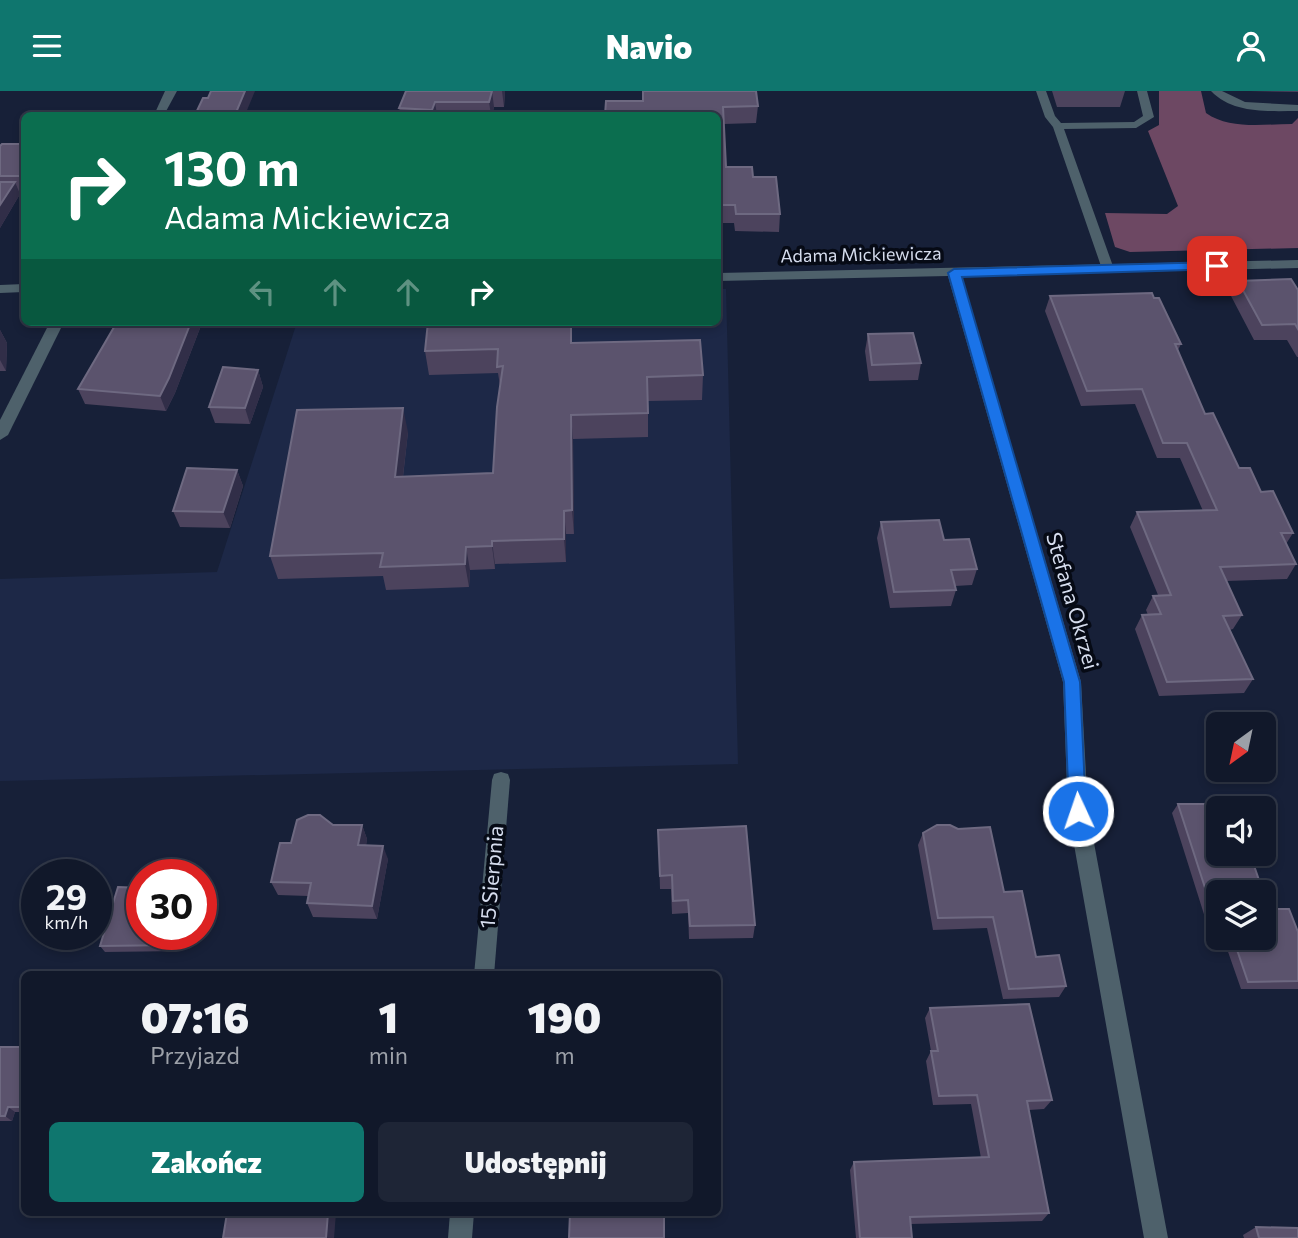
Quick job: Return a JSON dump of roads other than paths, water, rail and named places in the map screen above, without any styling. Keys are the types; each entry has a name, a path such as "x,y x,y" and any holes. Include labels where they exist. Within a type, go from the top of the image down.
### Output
{"street":[{"path":"161,112 172,91"},
{"name":"Adama Mickiewicza","path":"721,277 1298,264"},
{"name":"Stefana Okrzei","path":"954,273 1072,682 1078,811 1156,1238"},
{"path":"0,289 21,288"},
{"path":"0,435 55,326"},
{"name":"15 Sierpnia","path":"484,971 501,780"},
{"path":"460,1238 462,1216"}],"lane":[{"path":"1041,91 1050,117 1058,126 1108,269"},
{"path":"1058,126 1136,125 1149,117 1142,91"},
{"path":"1216,91 1224,99 1243,106 1298,108"}]}
